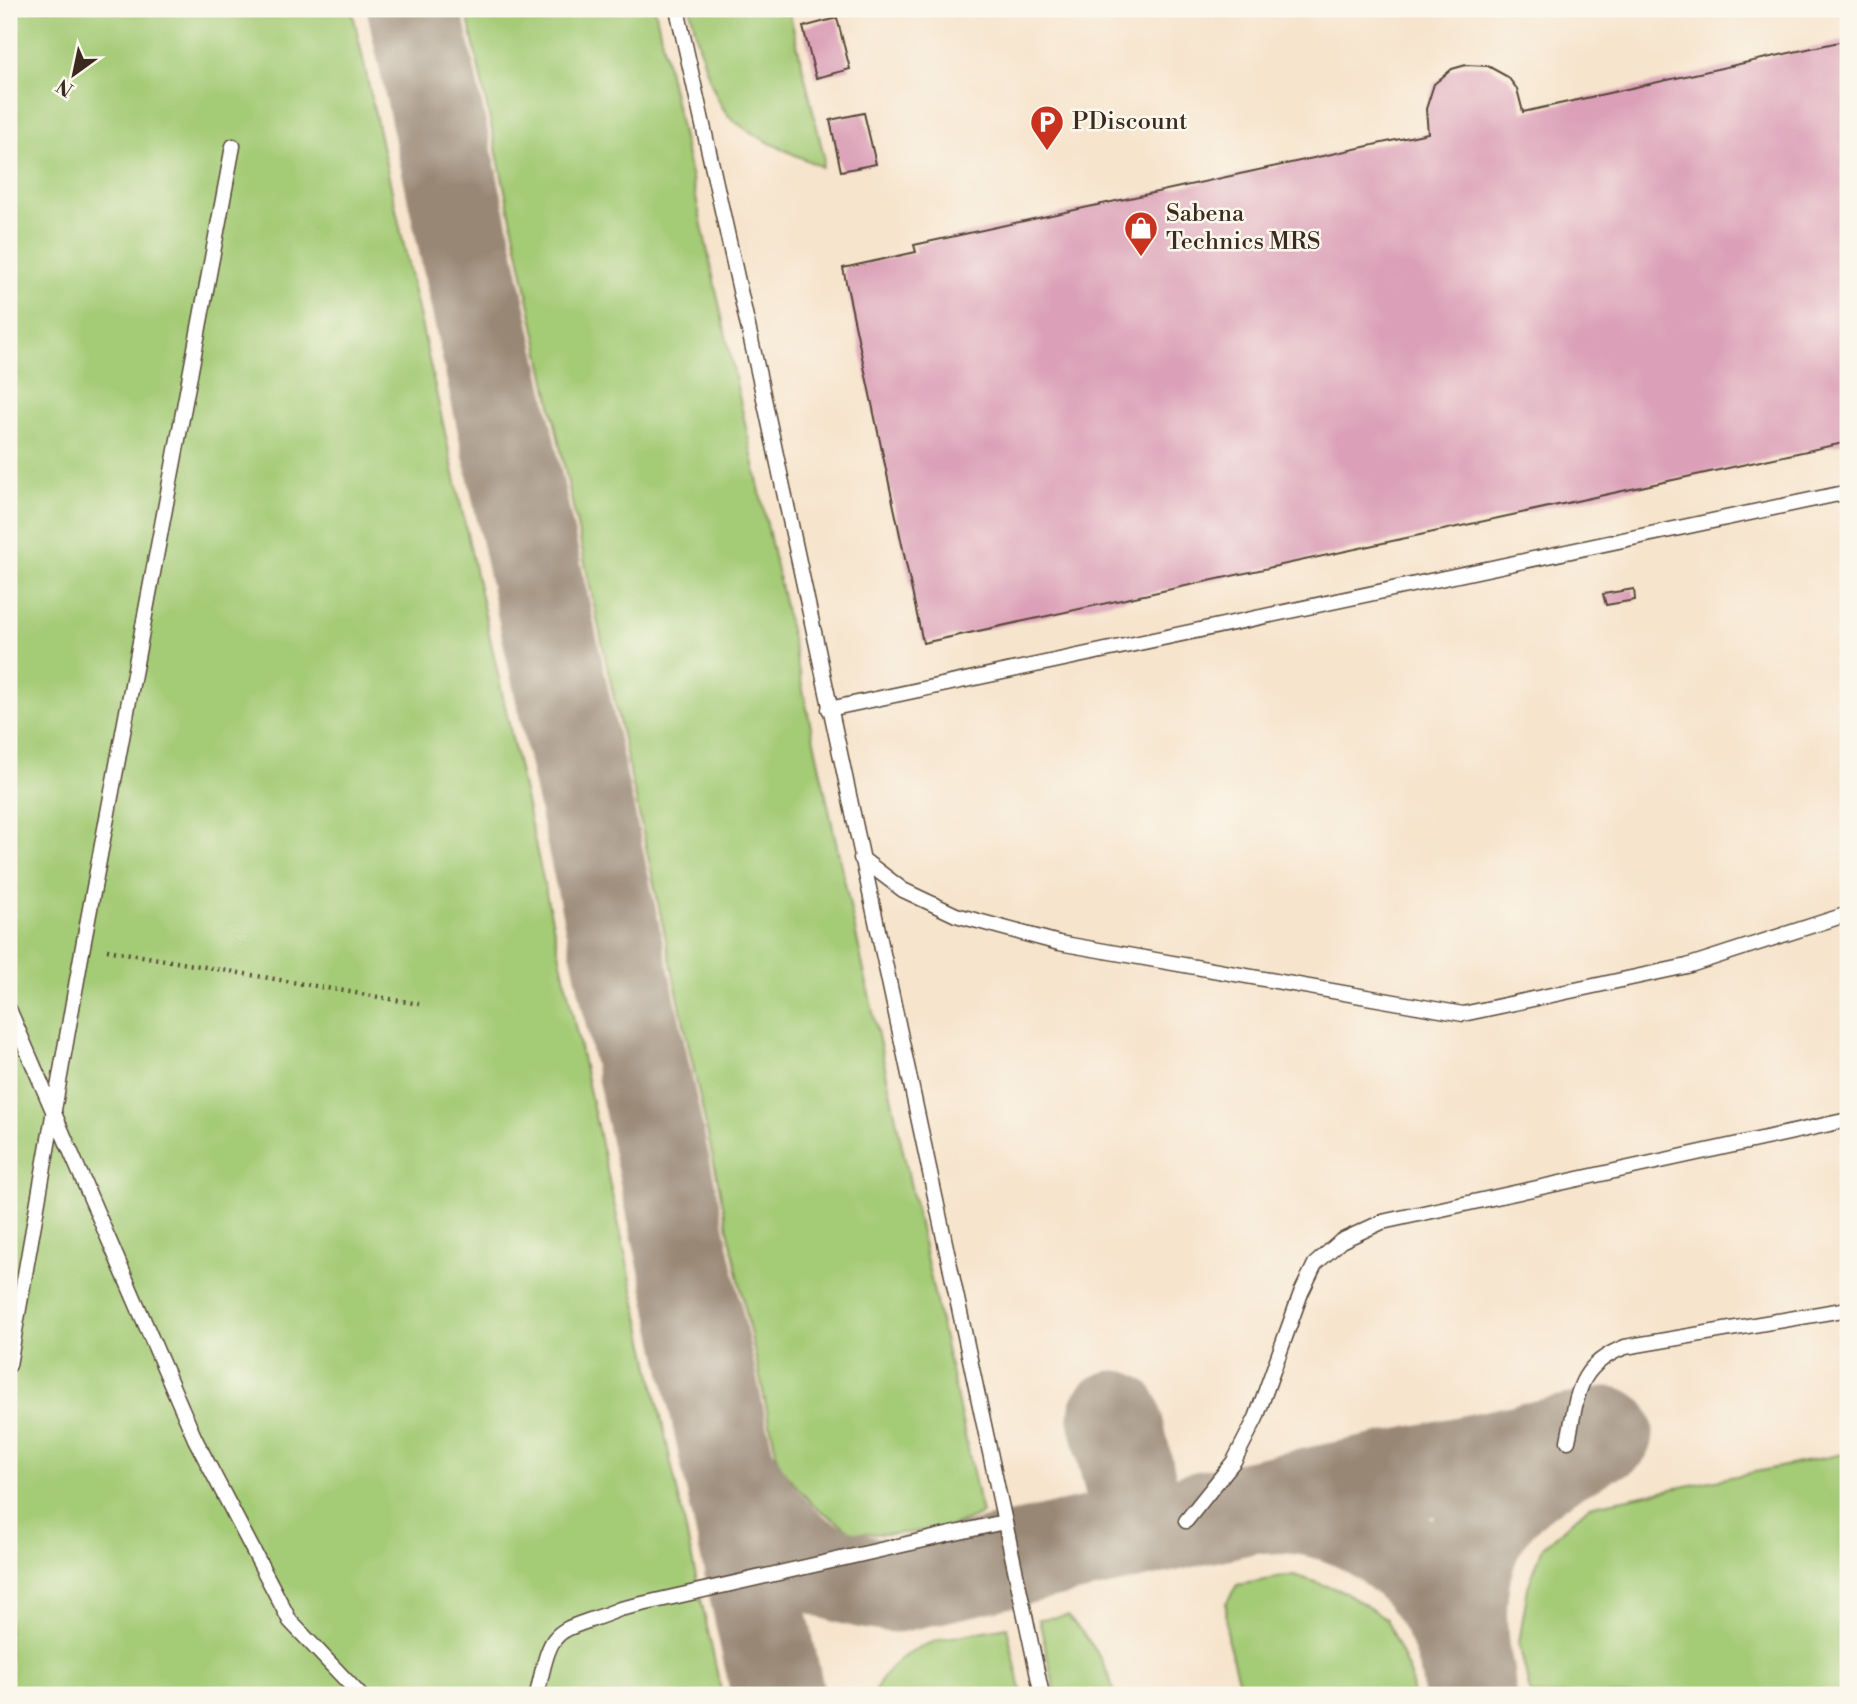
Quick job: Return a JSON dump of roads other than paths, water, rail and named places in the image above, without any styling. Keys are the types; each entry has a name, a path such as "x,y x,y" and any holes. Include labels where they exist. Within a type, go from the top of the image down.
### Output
{"lane":[{"path":"677,9 760,380 828,709 1042,1695"},
{"path":"9,1365 83,946 233,146"},
{"path":"828,709 1848,492"},
{"path":"861,858 903,890 956,915 1059,943 1463,1014 1687,966 1848,914"},
{"path":"9,1009 195,1439 290,1621 360,1695"},
{"path":"1186,1521 1234,1461 1256,1418 1301,1293 1315,1264 1341,1241 1382,1222 1848,1120"},
{"path":"1568,1441 1587,1372 1601,1356 1625,1347 1848,1309"},
{"path":"537,1695 547,1648 563,1628 621,1609 1004,1522"}],"place":[{"name":"PDiscount","path":"1047,152"},
{"name":"Sabena Technics MRS","path":"1141,258"}]}
